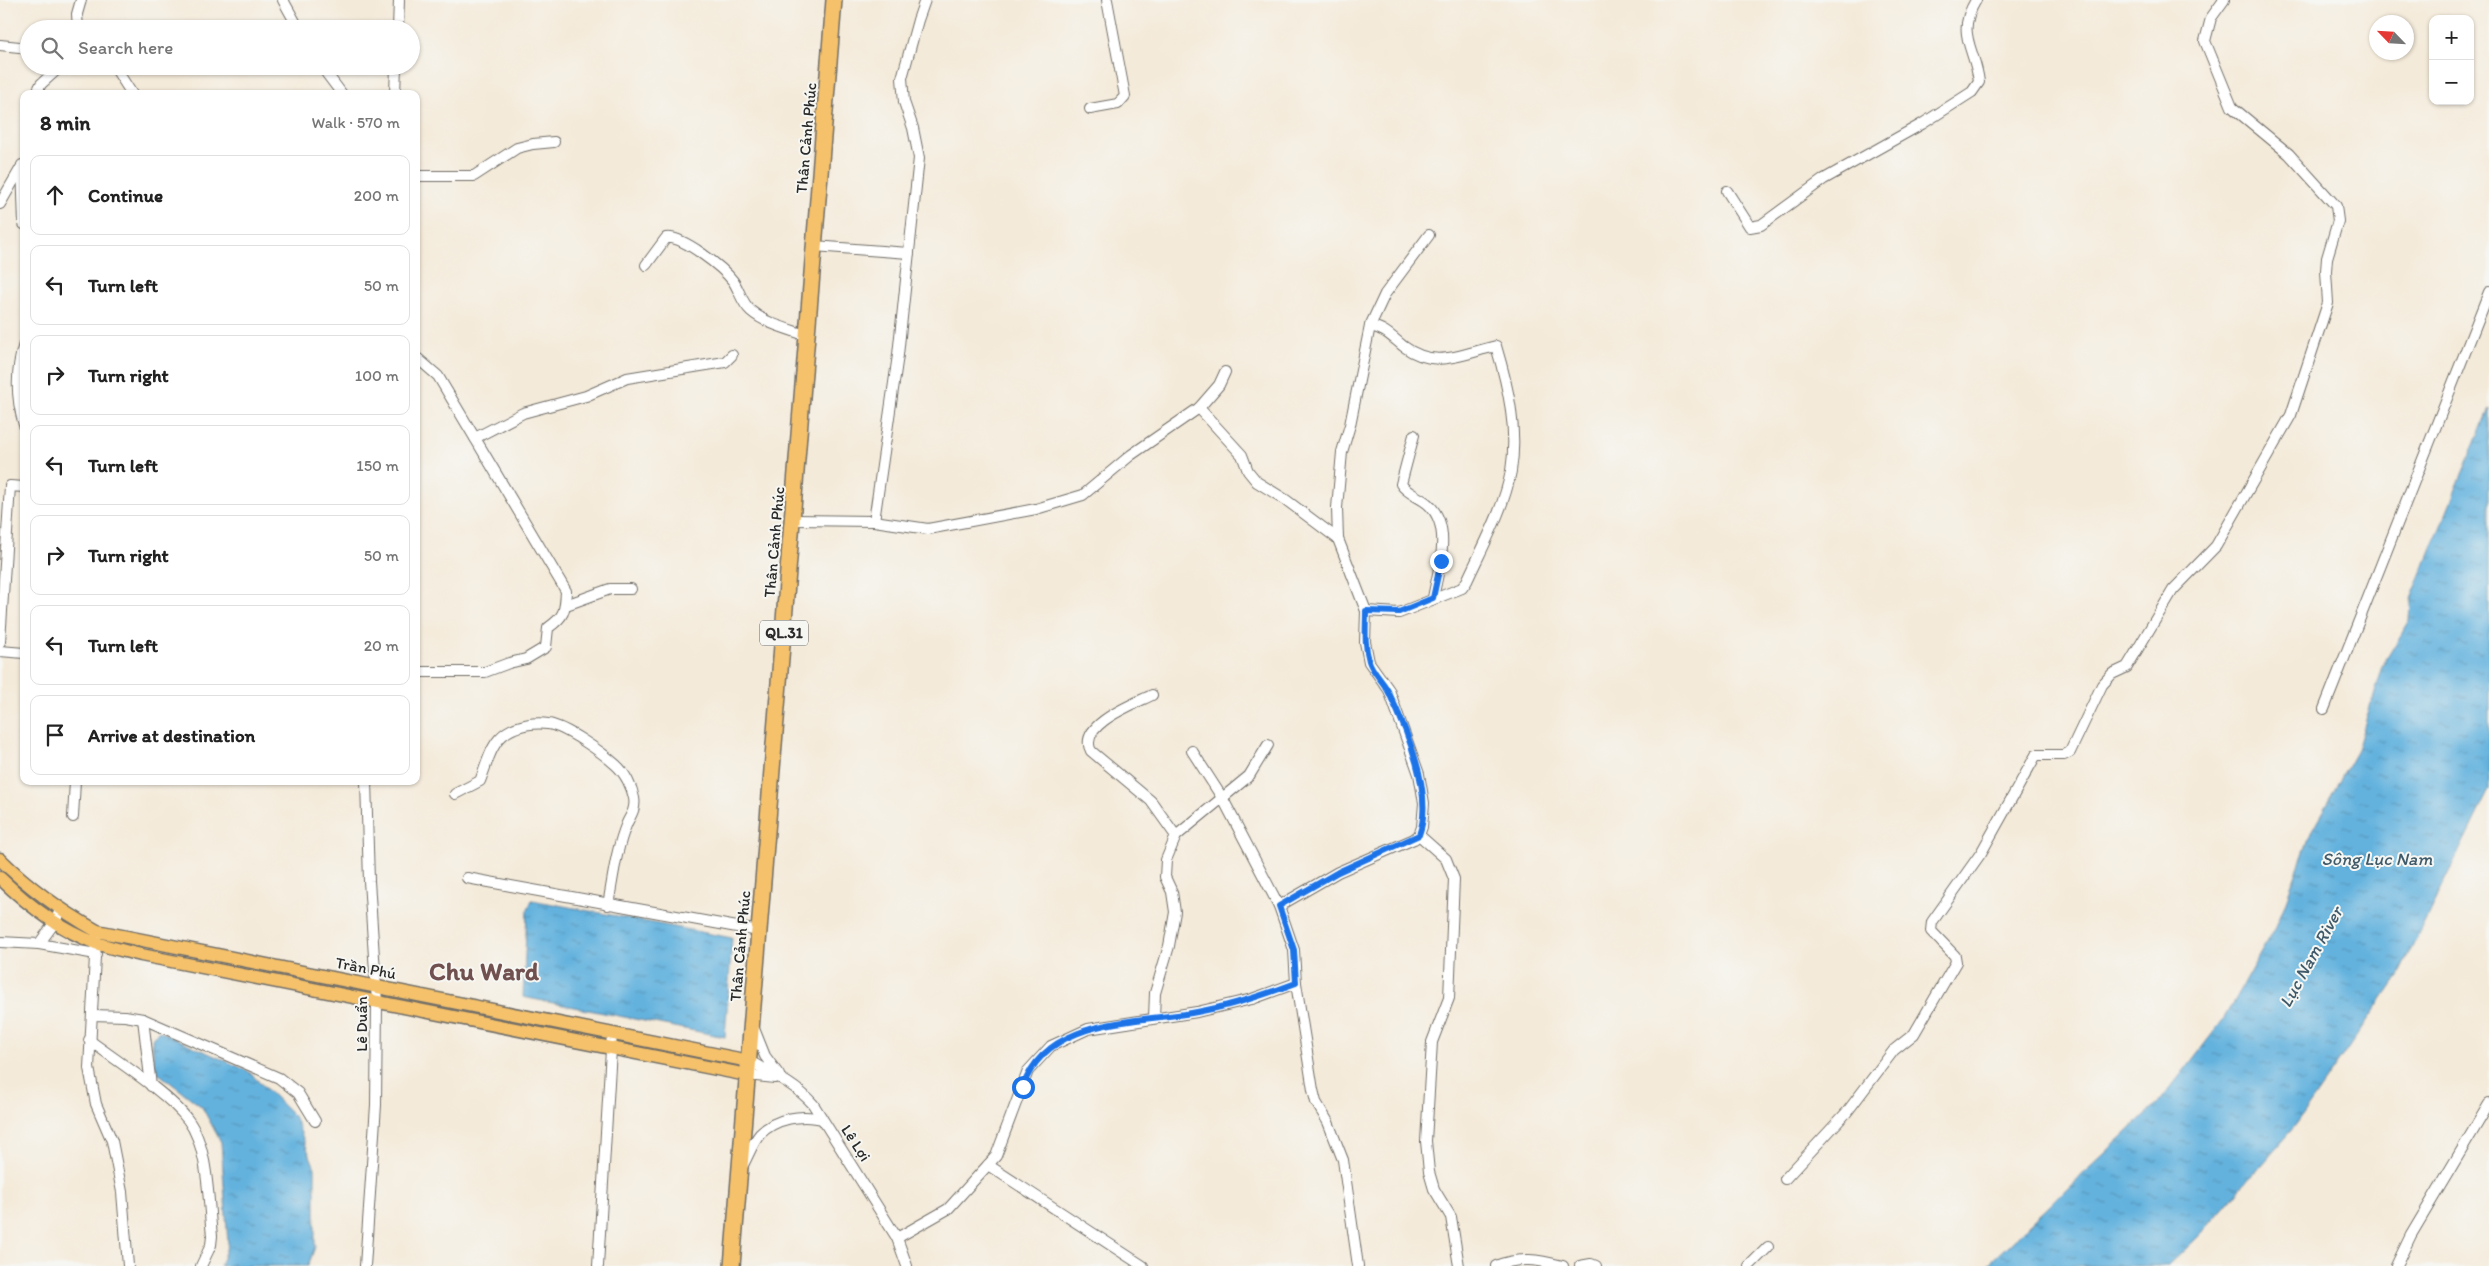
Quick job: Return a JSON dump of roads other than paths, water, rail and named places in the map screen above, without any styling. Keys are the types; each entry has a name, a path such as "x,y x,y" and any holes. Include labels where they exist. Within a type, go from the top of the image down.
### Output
{"highway":[{"name":"Thân Cảnh Phúc","path":"732,1266 794,520 834,0"}],"main road":[{"name":"Trần Phú","path":"0,859 58,916"},
{"name":"Trần Phú","path":"0,878 19,896 58,916 96,943 141,955 611,1047 748,1068"},
{"name":"Trần Phú","path":"96,943 376,986 612,1032 748,1068"}],"street":[{"path":"77,20 77,14 82,0"},
{"path":"283,0 293,20"},
{"path":"398,20 399,0"},
{"path":"874,521 898,355 919,158 913,128 904,102 902,78 925,0"},
{"path":"1090,109 1118,104 1125,96 1107,0"},
{"path":"1727,191 1745,222 1754,227 1824,180 1922,124 1972,92 1979,82 1965,30 1966,19 1976,0"},
{"path":"1785,1179 1847,1112 1894,1050 1914,1034 1956,962 1955,956 1931,931 1932,922 1981,853 2036,755 2064,755 2070,752 2102,685 2112,674 2127,667 2173,590 2216,546 2291,415 2328,303 2327,258 2338,222 2336,206 2289,154 2232,107 2205,41 2211,18 2224,0"},
{"path":"0,45 20,47"},
{"path":"38,90 41,84 51,75"},
{"path":"120,75 130,90"},
{"path":"328,75 339,90"},
{"path":"395,90 396,75"},
{"path":"420,176 474,176 517,148 554,142"},
{"path":"0,204 20,168"},
{"path":"1279,906 1338,872 1419,835 1422,827 1424,803 1419,774 1388,690 1369,662 1366,642 1366,611 1338,539 1337,508 1342,452 1350,425 1370,326 1386,294 1429,235"},
{"path":"646,265 666,238 673,236 726,273 734,282 742,302 752,311 762,318 808,336"},
{"path":"814,246 908,253"},
{"path":"2324,709 2489,292"},
{"path":"1366,611 1399,612 1462,588 1496,517 1511,470 1512,420 1506,378 1496,346 1443,360 1424,358 1408,350 1381,327 1370,326"},
{"path":"474,438 523,413 578,399 627,378 724,362 732,355"},
{"path":"20,357 17,366 20,411"},
{"path":"420,360 438,376 566,591 566,606 561,619 548,628 546,647 526,659 485,672 420,672"},
{"path":"794,520 874,521 928,529 1036,509 1083,495 1131,455 1199,408 1219,385 1225,372"},
{"path":"1199,408 1242,455 1248,471 1257,482 1286,500 1338,539"},
{"path":"1414,435 1402,484 1404,488 1428,503 1436,512 1440,525 1441,561 1433,598"},
{"path":"0,642 10,486 20,487"},
{"path":"566,606 610,589 631,589"},
{"path":"0,651 20,653"},
{"path":"1152,695 1115,711 1089,736 1088,744 1091,751 1151,801 1176,836"},
{"path":"455,794 480,781 494,745 507,732 523,725 549,724 558,727 602,755 626,777 633,792 635,805 621,839 608,905"},
{"path":"1154,1018 1155,993 1169,946 1175,912 1172,892 1165,876 1166,860 1176,836 1249,776 1268,745"},
{"path":"1192,751 1223,799 1279,906 1294,950 1296,983 1313,1090 1316,1102 1328,1122 1344,1160 1358,1266"},
{"path":"72,817 75,785"},
{"name":"Lê Duẩn","path":"364,1266 376,1105 377,1002 369,881 366,785"},
{"path":"1419,835 1446,859 1451,868 1455,890 1449,998 1432,1042 1426,1141 1429,1172 1434,1189 1451,1217 1459,1266"},
{"path":"467,878 759,931"},
{"path":"39,944 58,916"},
{"name":"Trần Phú","path":"0,942 39,944 96,943"},
{"path":"96,943 88,1068 92,1090 101,1118 112,1141 122,1192 128,1266"},
{"path":"897,1238 948,1210 996,1156 1028,1072 1051,1046 1088,1029 1197,1012 1252,999 1296,983"},
{"path":"92,1015 125,1016 144,1019 286,1082 303,1099 315,1121"},
{"path":"144,1019 151,1086"},
{"path":"752,1022 765,1056 781,1078"},
{"path":"598,1266 612,1032"},
{"path":"89,1040 151,1086 189,1121 204,1161 212,1236 201,1266"},
{"path":"748,1068 781,1078"},
{"name":"Lê Lợi","path":"781,1078 804,1095 837,1140 897,1238 907,1266"},
{"path":"2396,1266 2411,1235 2489,1104"},
{"path":"740,1170 760,1134 783,1120 808,1116 822,1119"},
{"path":"988,1165 1143,1266"},
{"path":"1749,1266 1768,1247"},
{"path":"1496,1266 1517,1259 1533,1259 1563,1266"},
{"path":"1580,1266 1591,1264 1596,1266"}],"water":[{"name":"Sông Lục Nam","path":"2489,408 2489,790 2398,976 2294,1127 2200,1235 2168,1266 1986,1266 2161,1100 2223,1020 2278,922 2312,830 2357,750 2382,666 2410,620 2411,599"},
{"path":"532,900 732,938 725,1037 523,997 527,911"},
{"path":"159,1031 248,1071 294,1116 315,1168 315,1247 308,1266 220,1266 228,1244 221,1142 202,1107 158,1073 154,1064 152,1039"}],"district":[{"name":"Chu Ward","path":"484,971"}],"water label":[{"name":"Lục Nam River","path":"2311,957"}]}
